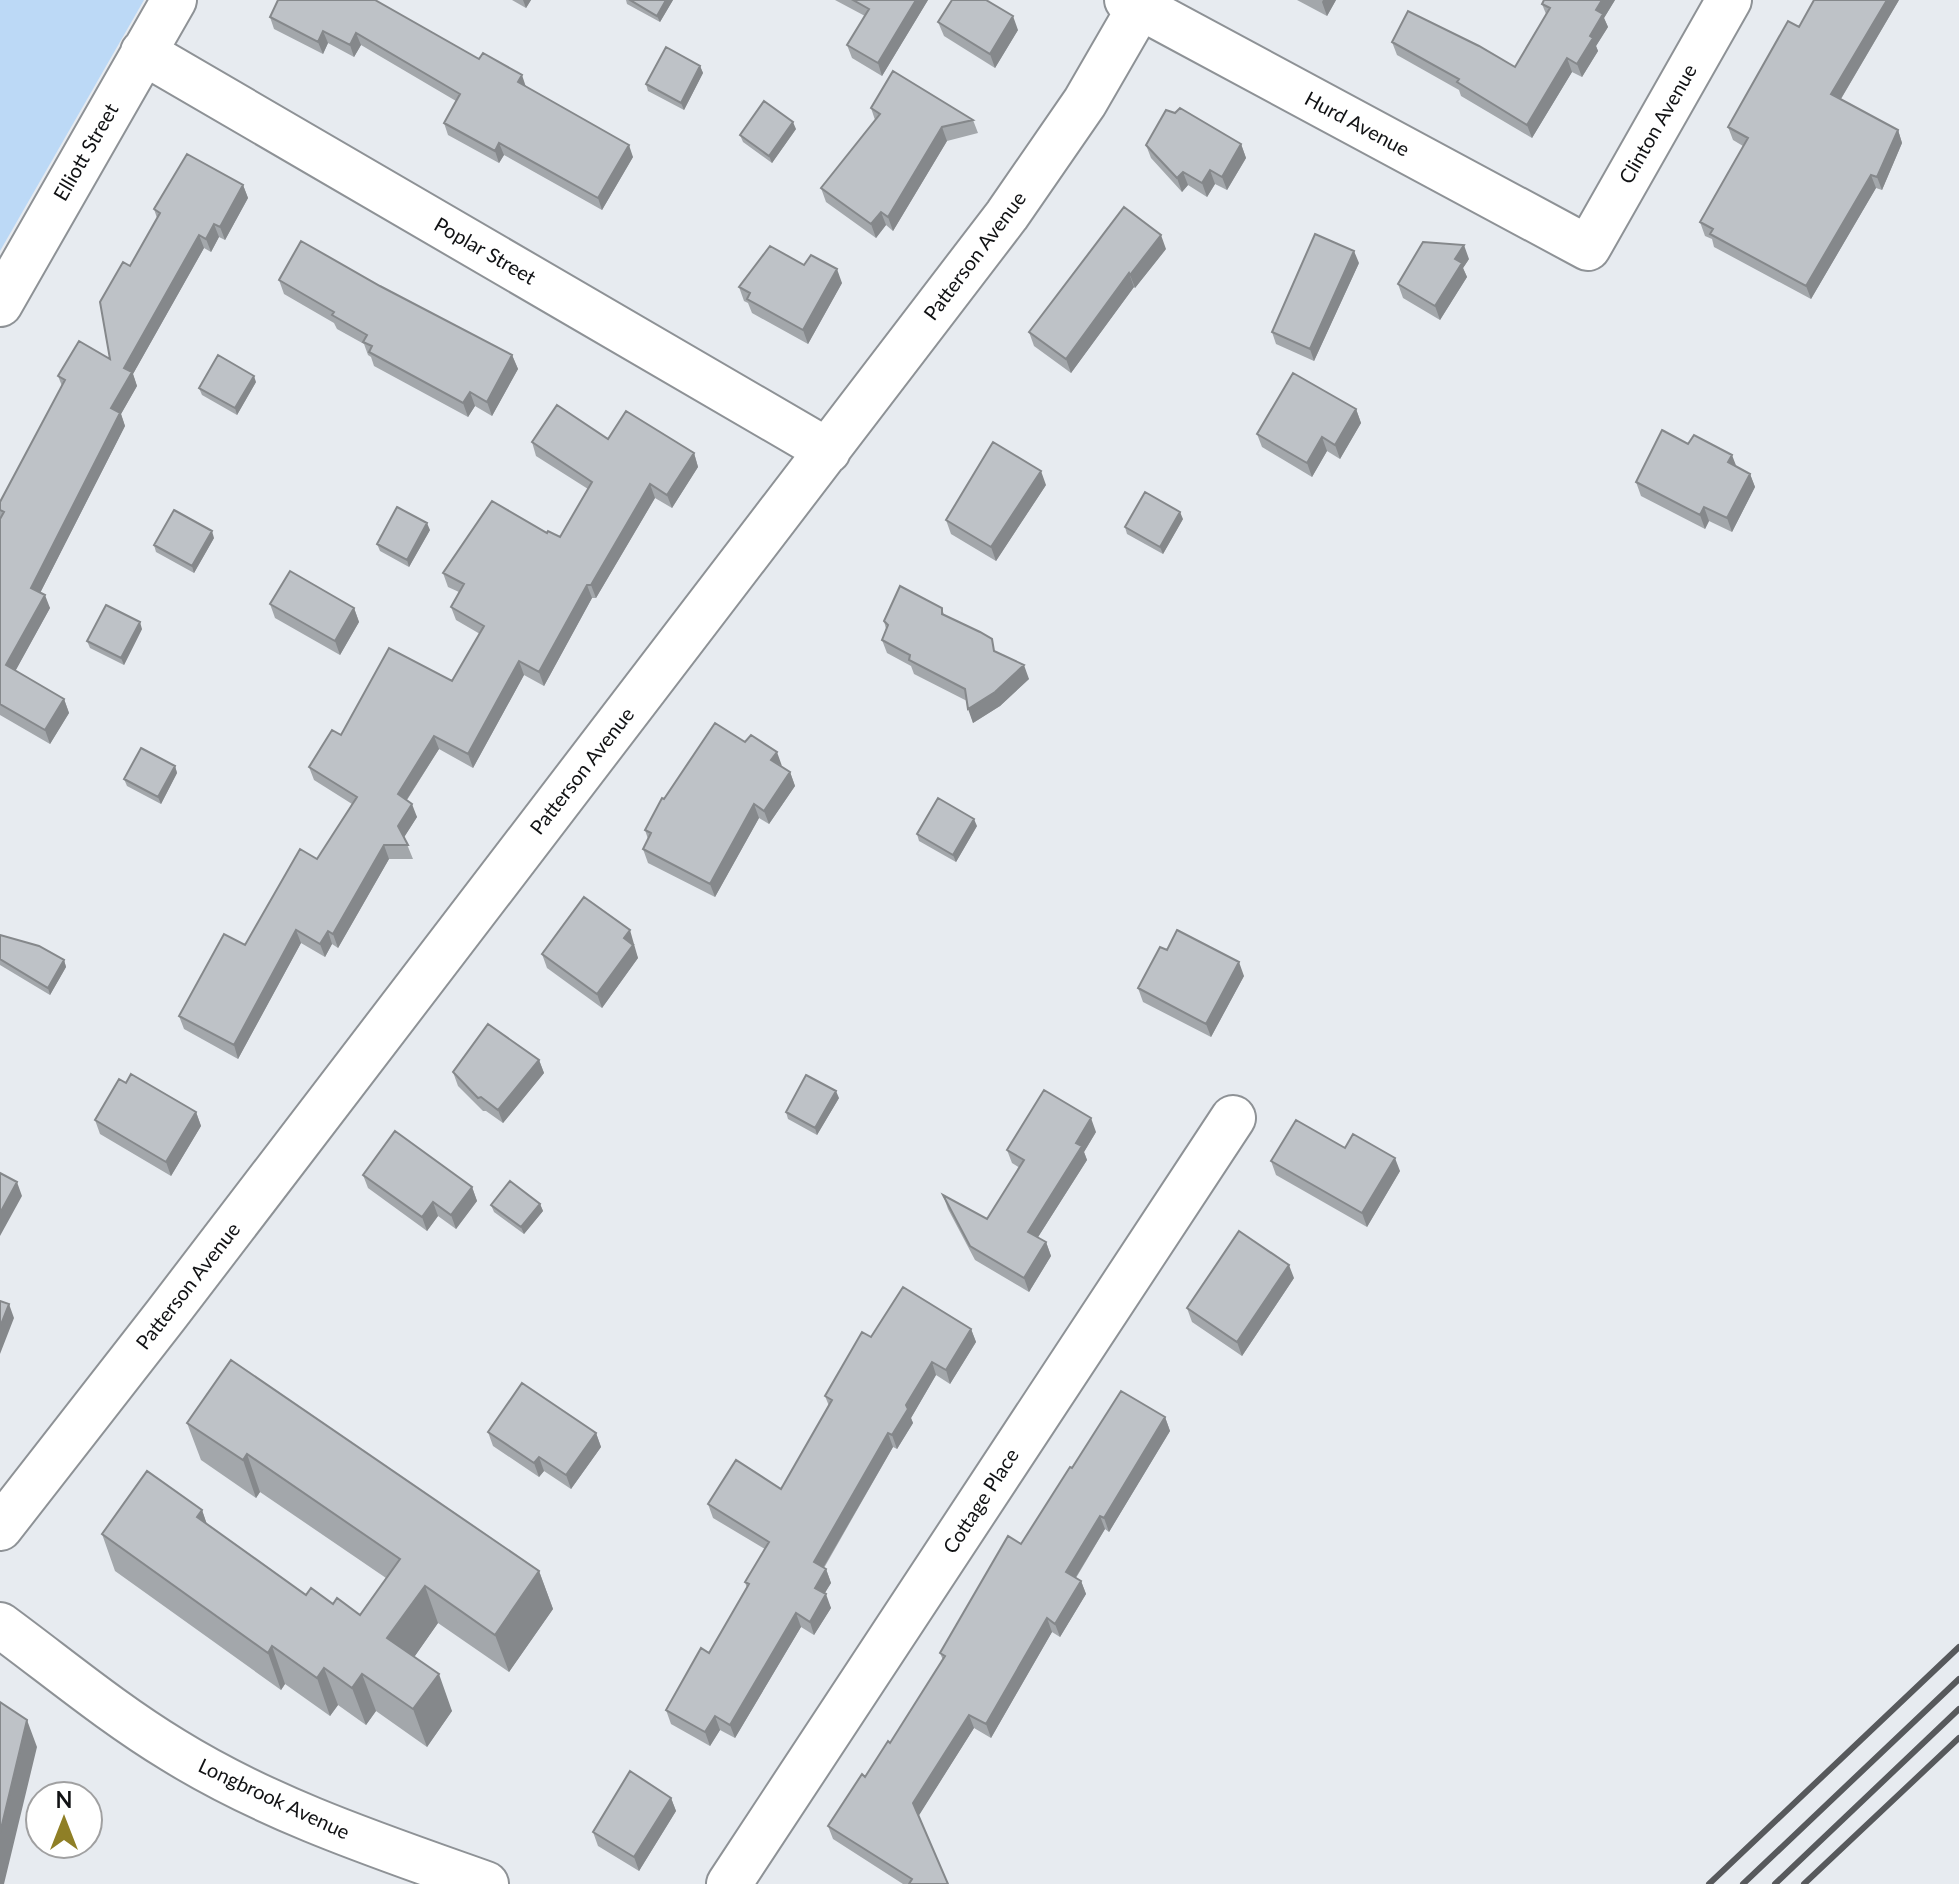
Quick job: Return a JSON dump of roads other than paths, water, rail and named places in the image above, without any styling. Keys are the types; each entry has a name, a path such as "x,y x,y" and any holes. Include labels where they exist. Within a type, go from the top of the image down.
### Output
{"street":[{"name":"Elliott Street","path":"0,304 174,0"},
{"name":"Clinton Avenue","path":"1588,248 1729,0"},
{"name":"Hurd Avenue","path":"1137,3 1588,248"},
{"name":"Patterson Avenue","path":"0,1528 1016,202 1085,102 1137,3"},
{"name":"Poplar Street","path":"143,52 828,451"},
{"name":"Cottage Place","path":"729,1884 1233,1118"},
{"name":"Longbrook Avenue","path":"0,1625 134,1724 234,1785 384,1848 486,1884"}],"railway":[{"path":"1709,1884 1959,1647"},
{"path":"1743,1884 1959,1679"},
{"path":"1775,1884 1959,1709"},
{"path":"1804,1884 1959,1738"}]}
